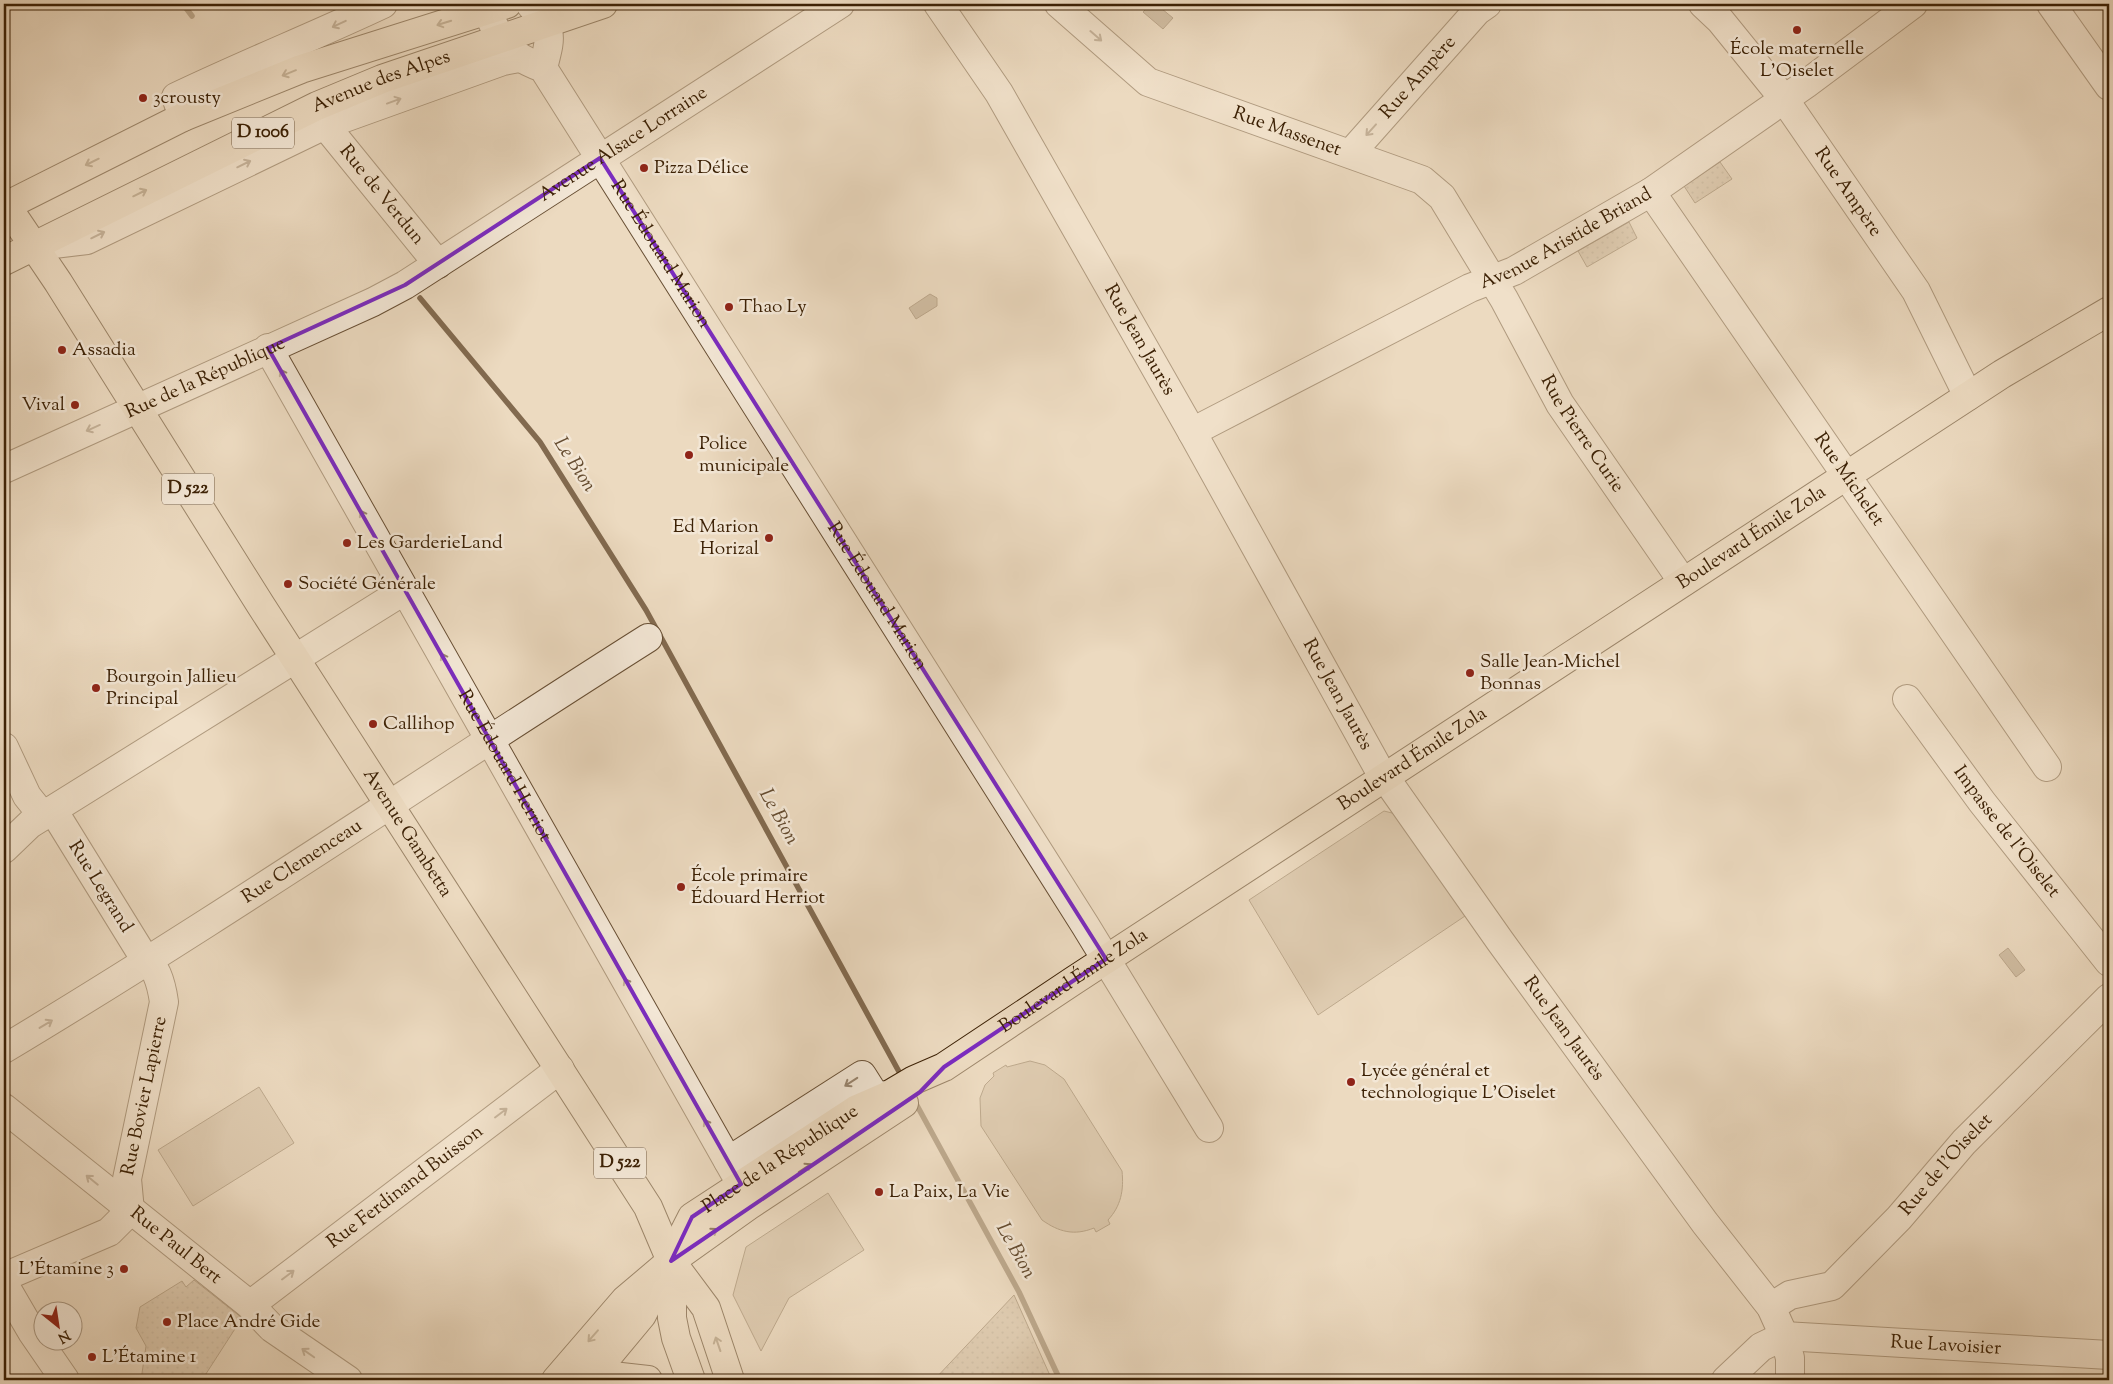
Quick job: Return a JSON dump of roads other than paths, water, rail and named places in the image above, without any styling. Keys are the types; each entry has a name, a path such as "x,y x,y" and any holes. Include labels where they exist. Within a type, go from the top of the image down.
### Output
{"main road":[{"name":"Avenue des Alpes","path":"4,261 318,106 382,79 500,39 538,14 603,4"},
{"name":"Avenue des Alpes","path":"4,206 183,117 300,69 493,6"},
{"name":"D 522","path":"4,206 33,246 137,408"},
{"name":"Boulevard Émile Zola","path":"891,1103 1106,959 1968,396 2109,311"},
{"name":"Avenue Gambetta","path":"137,408 295,658 648,1207 672,1261"},
{"name":"Place de la République","path":"588,1380 642,1315 672,1261 692,1216 734,1172 857,1109 891,1103"},
{"name":"Place de la République","path":"556,1380 625,1300 672,1261 891,1103"},
{"name":"D 522","path":"672,1261 672,1318 676,1338 691,1380"},
{"name":"D 522","path":"672,1261 706,1308 730,1380"},
{"path":"601,1380 612,1376 648,1380"}],"street":[{"path":"183,117 176,97 251,61 383,4"},
{"name":"Avenue Alsace Lorraine","path":"406,284 840,4"},
{"name":"Rue Jean Jaurès","path":"938,4 999,93 1192,432 1384,777 1500,941 1676,1182 1771,1307 1784,1336 1790,1358 1790,1380"},
{"name":"Rue Massenet","path":"1059,4 1148,82 1351,152 1422,180 1442,198 1492,281"},
{"name":"Rue Ampère","path":"1351,152 1477,11 1487,4"},
{"name":"Rue Ampère","path":"1703,4 1720,20 1784,99 1916,291 1968,396"},
{"name":"Avenue Aristide Briand","path":"1192,432 1470,288 1514,272 1651,192 1784,99 1914,4"},
{"path":"2051,4 2109,86"},
{"name":"Rue Édouard Marion","path":"493,6 500,39 531,63 600,158 1106,959 1208,1128"},
{"path":"531,63 551,38 538,14"},
{"name":"Avenue des Alpes","path":"33,246 87,240 325,125 503,61 531,63"},
{"name":"Rue de Verdun","path":"325,125 438,264"},
{"name":"Rue Michelet","path":"1651,192 2047,767"},
{"name":"Rue Pierre Curie","path":"1492,281 1560,404 1683,582"},
{"name":"Rue de la République","path":"4,469 373,302 406,284"},
{"name":"Rue Édouard Herriot","path":"268,348 734,1172"},
{"path":"4,848 30,824 405,590"},
{"name":"Rue Clemenceau","path":"4,1049 150,960 390,806 489,739 648,638"},
{"name":"Impasse de l'Oiselet","path":"1906,698 1982,802 2109,962"},
{"name":"Rue Legrand","path":"4,747 27,796 48,814 140,951 150,960"},
{"name":"Rue Bovier Lapierre","path":"130,1211 127,1179 164,1002 161,980 150,960"},
{"name":"Rue de l'Oiselet","path":"1771,1307 1790,1295 1832,1286 1899,1218 1964,1142 2109,998"},
{"name":"Rue Ferdinand Buisson","path":"250,1305 560,1069"},
{"name":"Rue Paul Bert","path":"5,1111 250,1305 272,1328 348,1380"},
{"path":"4,1277 109,1232 130,1211"},
{"path":"4,1284 32,1332 65,1380"},
{"path":"1726,1380 1761,1348 1784,1336"},
{"name":"Rue Lavoisier","path":"1784,1336 2109,1355"}],"waterway":[{"name":"Le Bion","path":"183,4 192,16"},
{"name":"Le Bion","path":"420,298 540,442 646,610 903,1079"},
{"name":"Le Bion","path":"914,1100 1019,1292 1060,1380"}],"place":[{"name":"École maternelle L'Oiselet","path":"1797,30"},
{"name":"3crousty","path":"143,98"},
{"name":"Pizza Délice","path":"644,168"},
{"name":"Thao Ly","path":"729,307"},
{"name":"Assadia","path":"62,350"},
{"name":"Vival","path":"75,405"},
{"name":"Police municipale","path":"689,455"},
{"name":"Ed Marion Horizal","path":"769,538"},
{"name":"Les GarderieLand","path":"347,543"},
{"name":"Société Générale","path":"288,584"},
{"name":"Salle Jean-Michel Bonnas","path":"1470,673"},
{"name":"Bourgoin Jallieu Principal","path":"96,688"},
{"name":"Callihop","path":"373,724"},
{"name":"École primaire Édouard Herriot","path":"681,887"},
{"name":"Lycée général et technologique L'Oiselet","path":"1351,1082"},
{"name":"La Paix, La Vie","path":"879,1192"},
{"name":"L'Étamine 3","path":"124,1269"},
{"name":"Place André Gide","path":"167,1322"},
{"name":"L'Étamine 1","path":"92,1357"}]}
